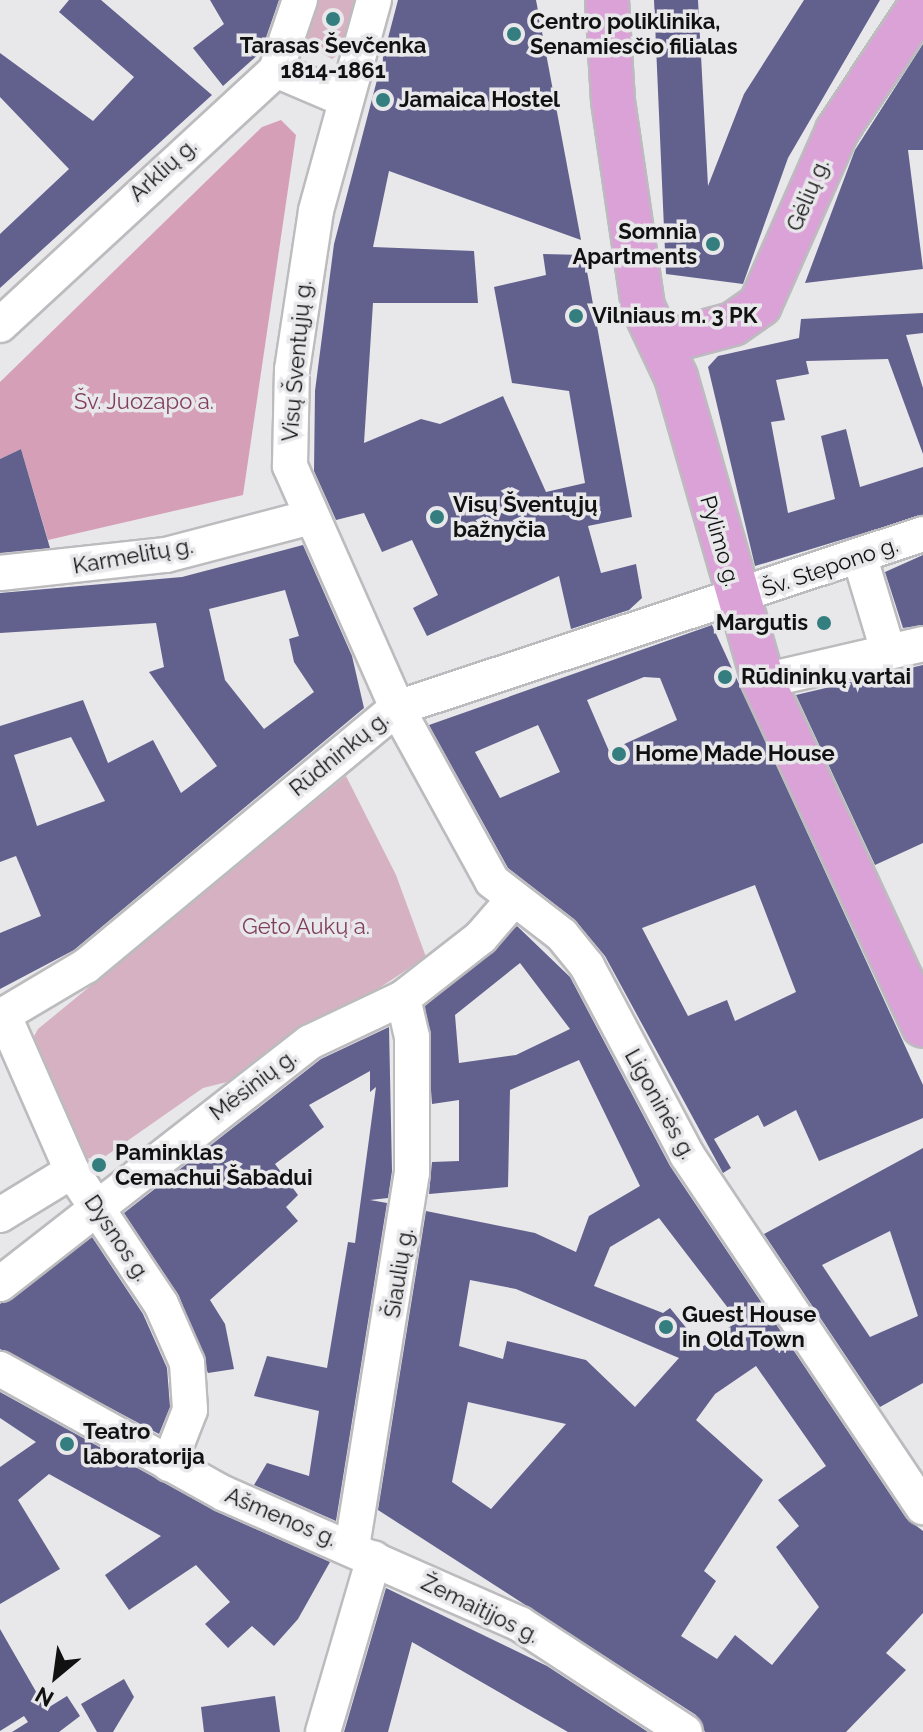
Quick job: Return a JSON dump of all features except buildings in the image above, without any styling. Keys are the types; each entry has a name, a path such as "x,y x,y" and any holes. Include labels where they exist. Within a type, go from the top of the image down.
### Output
{"main road":[{"name":"Gėlių g.","path":"662,343 733,324 760,305 837,131 923,1"},
{"name":"Pylimo g.","path":"603,10 636,281 662,343 763,681 923,1026"}],"street":[{"path":"300,0 276,70 344,99"},
{"name":"Visų Šventųjų g.","path":"374,0 344,99 316,211 291,379 290,466 397,708"},
{"name":"Arklių g.","path":"0,325 276,70"},
{"name":"Karmelitų g.","path":"0,573 166,555 311,517"},
{"name":"Šv. Stepono g.","path":"736,598 923,534"},
{"path":"860,558 888,651"},
{"name":"Rūdninkų g.","path":"2,1016 86,966 397,708 577,644 736,598"},
{"path":"763,681 923,644"},
{"name":"Ligoninės g.","path":"397,708 492,881 562,935 587,966 687,1155 923,1507"},
{"name":"Mėsinių g.","path":"0,1284 95,1206 310,1042 403,998 513,900"},
{"name":"Šiaulių g.","path":"323,1732 363,1552 412,1173 412,1037 403,998"},
{"name":"Dysnos g.","path":"2,1016 72,1171 161,1304 187,1363 190,1410 169,1464"},
{"path":"0,1215 72,1171"},
{"name":"Ašmenos g.","path":"0,1369 169,1464 363,1552"},
{"name":"Žemaitijos g.","path":"363,1552 520,1624 685,1732"}],"green space":[{"path":"318,0 359,0 342,51 332,59 306,44"},
{"name":"Šv. Juozapo a.","path":"281,120 296,135 243,495 48,540 21,449 0,459 0,382 262,127"},
{"name":"Geto Aukų a.","path":"346,776 396,875 426,957 243,1078 203,1088 100,1160 86,1158 61,1118 32,1040 38,1029"}],"place":[{"name":"Tarasas Ševčenka 1814-1861","path":"333,19"},
{"name":"Centro poliklinika, Senamiesčio filialas","path":"514,34"},
{"name":"Jamaica Hostel","path":"383,100"},
{"name":"Somnia Apartments","path":"713,244"},
{"name":"Vilniaus m. 3 PK","path":"576,316"},
{"name":"Visų Šventųjų bažnyčia","path":"437,517"},
{"name":"Margutis","path":"824,623"},
{"name":"Rūdininkų vartai","path":"725,677"},
{"name":"Home Made House","path":"619,754"},
{"name":"Paminklas Cemachui Šabadui","path":"99,1165"},
{"name":"Guest House in Old Town","path":"666,1327"},
{"name":"Teatro laboratorija","path":"67,1444"}]}
